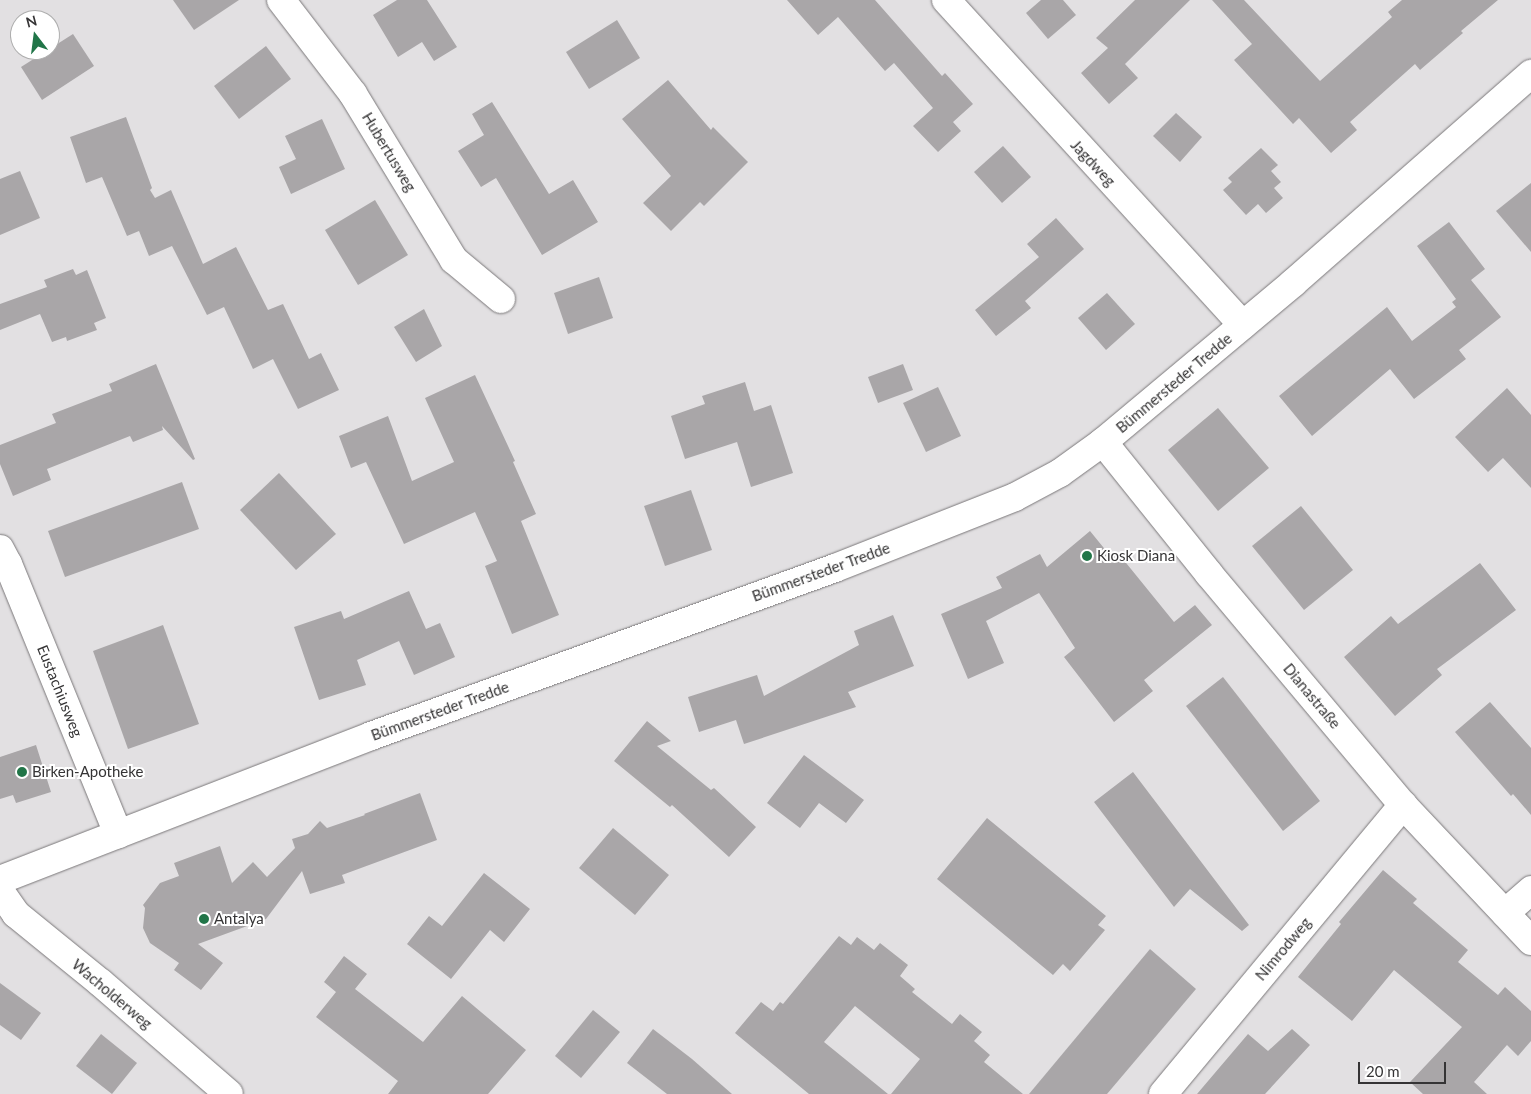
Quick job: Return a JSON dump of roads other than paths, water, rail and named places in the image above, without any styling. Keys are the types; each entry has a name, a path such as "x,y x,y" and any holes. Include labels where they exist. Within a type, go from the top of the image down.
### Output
{"street":[{"name":"Hubertusweg","path":"282,0 354,94 454,260 501,299"},
{"name":"Jagdweg","path":"946,0 1243,325"},
{"name":"Bümmersteder Tredde","path":"0,880 371,736 835,568 1015,497 1060,473 1103,442 1243,325 1531,74"},
{"name":"Dianastraße","path":"1103,442 1209,574 1404,805 1531,941"},
{"name":"Eustachiusweg","path":"0,549 8,564 118,834"},
{"name":"Nimrodweg","path":"1162,1094 1404,805"},
{"path":"1505,913 1531,890"},
{"name":"Wacholderweg","path":"0,891 16,914 101,983 229,1094"}],"place":[{"name":"Kiosk Diana","path":"1087,556"},
{"name":"Birken-Apotheke","path":"22,772"},
{"name":"Antalya","path":"204,919"}]}
